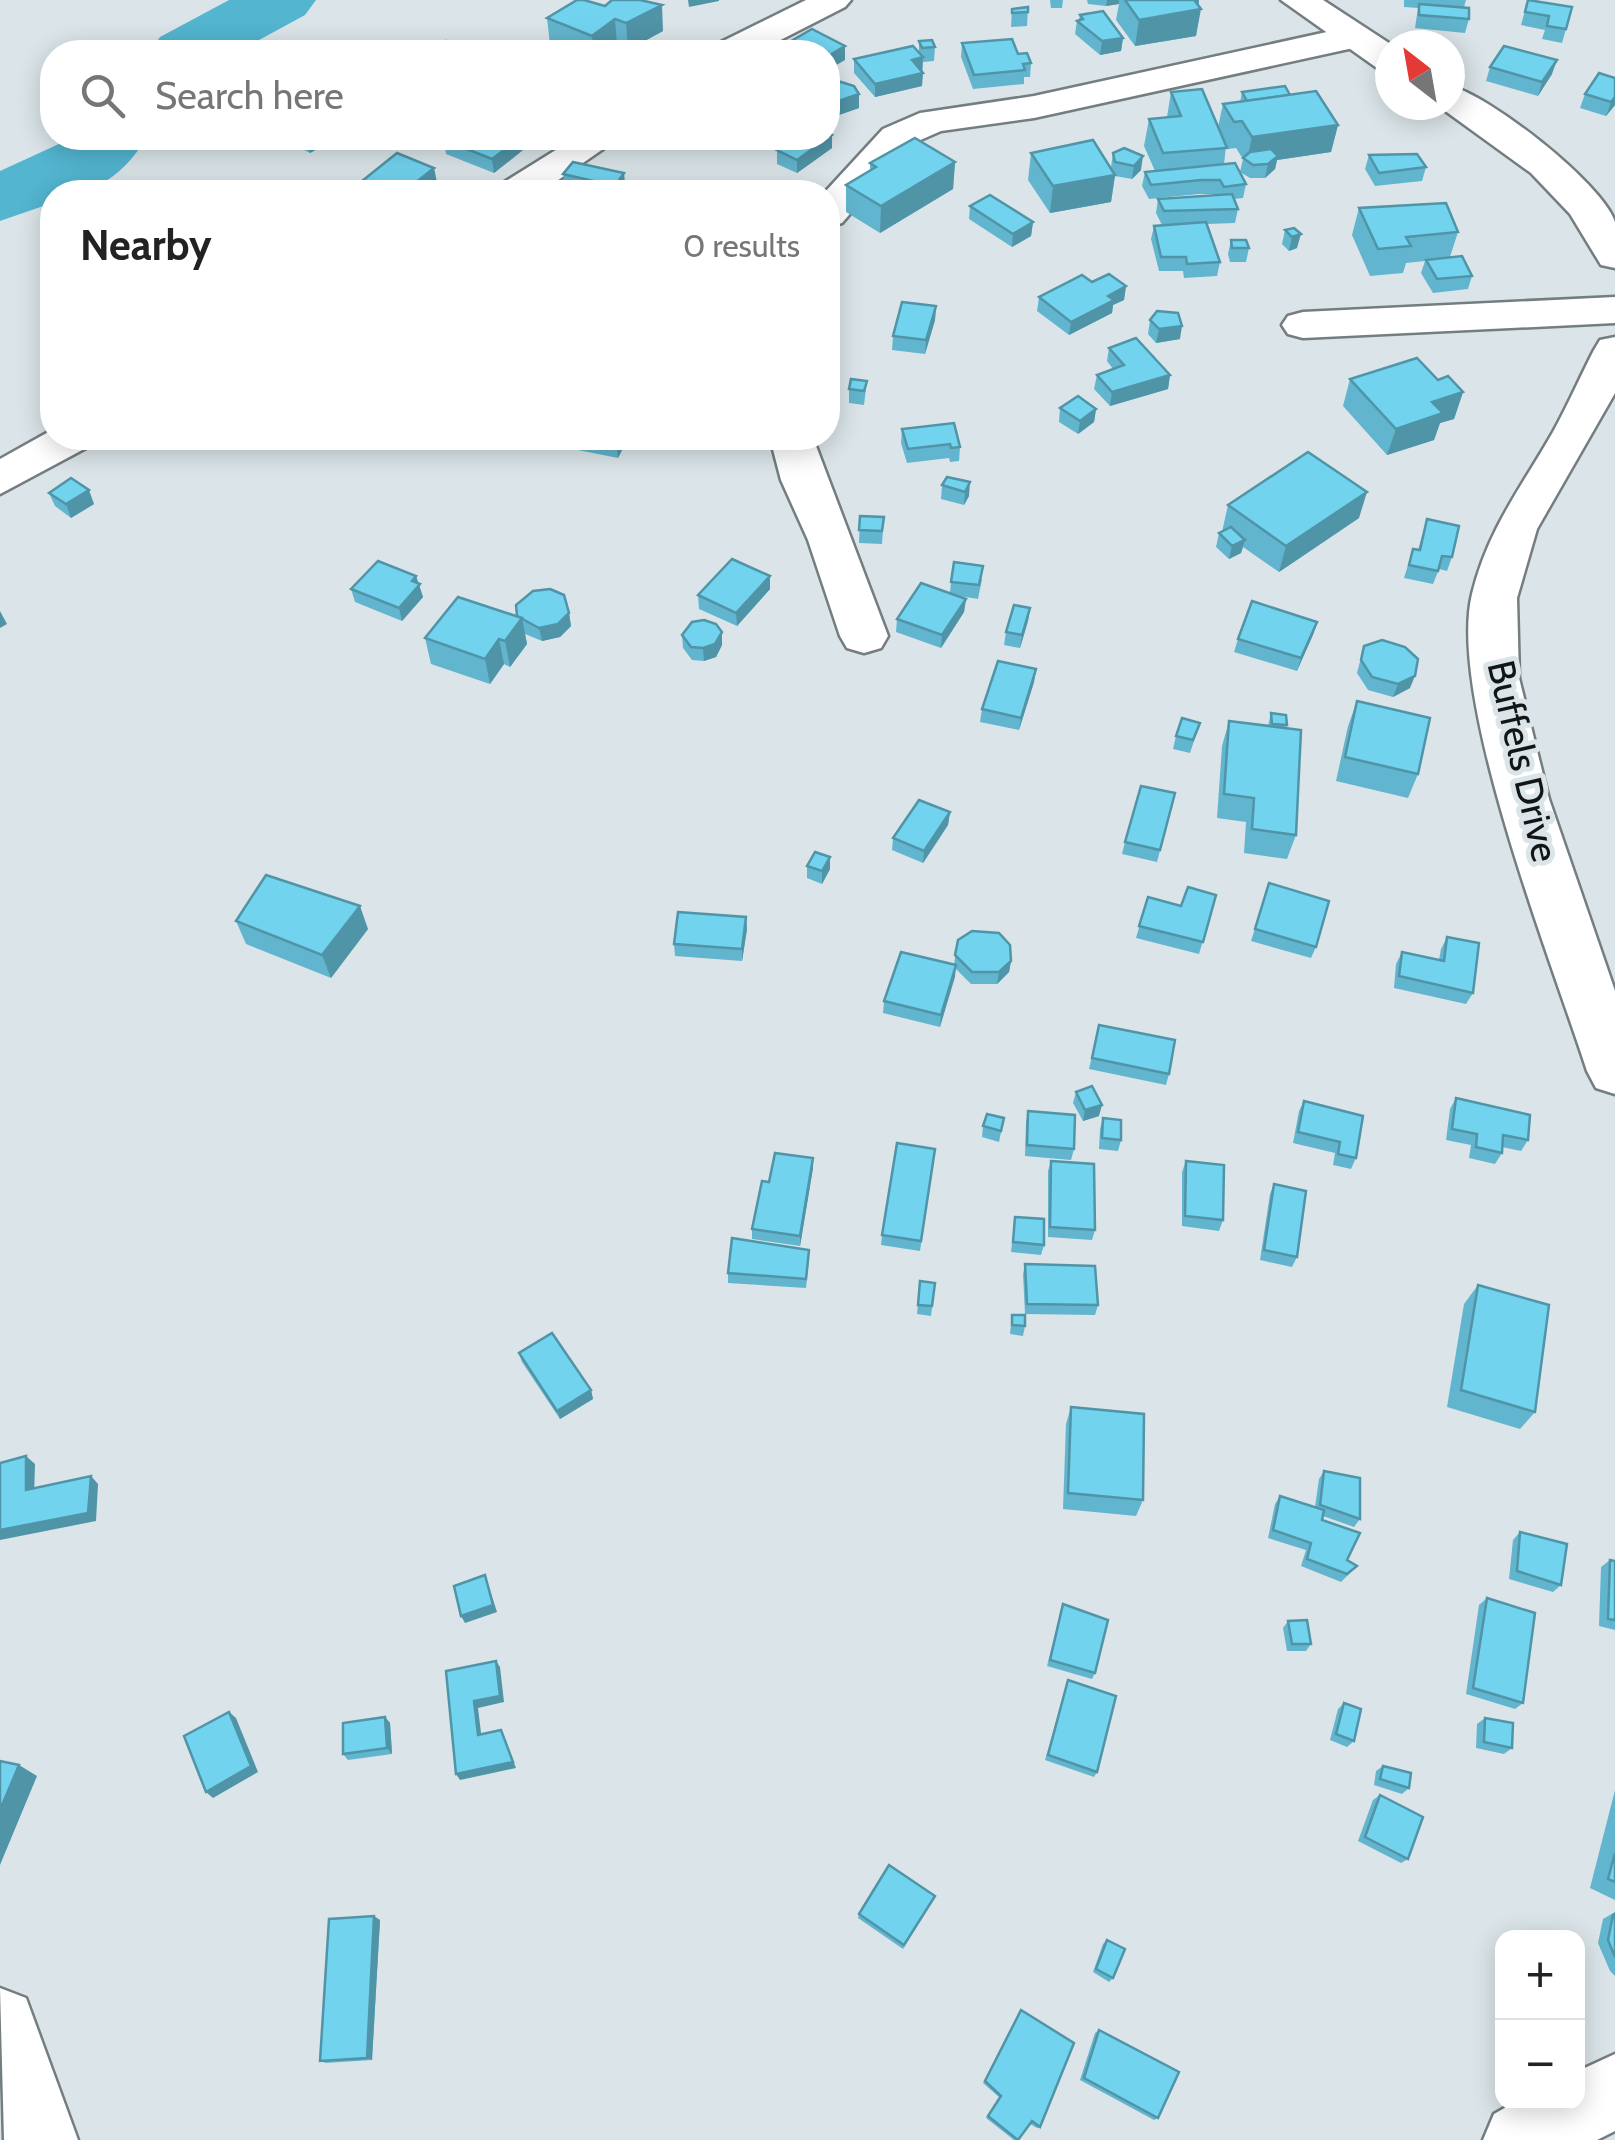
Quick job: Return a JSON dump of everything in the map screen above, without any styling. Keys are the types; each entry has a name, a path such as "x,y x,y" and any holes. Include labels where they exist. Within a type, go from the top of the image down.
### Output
{"street":[{"path":"754,40 833,0"},
{"path":"1300,0 1375,50"},
{"path":"840,199 896,138 933,121 1034,107 1354,37"},
{"path":"1465,107 1545,163 1596,216 1615,256"},
{"path":"534,180 581,150"},
{"path":"1303,325 1615,310"},
{"name":"Buffels Drive","path":"1615,350 1575,432 1515,528 1494,598 1496,678 1524,799 1615,1070"},
{"path":"0,479 50,450"},
{"path":"794,450 802,480 831,540 864,636"},
{"path":"0,2024 42,2140"},
{"path":"1520,2140 1615,2090"}],"building":[{"path":"577,0 605,6 612,0 662,5 626,23 615,19 592,36 547,18"},
{"path":"1125,0 1194,0 1201,9 1139,20"},
{"path":"1528,0 1572,7 1566,29 1547,26 1549,16 1525,12"},
{"path":"1419,4 1469,8 1469,19 1419,15"},
{"path":"1028,7 1028,12 1012,13 1012,9"},
{"path":"1103,11 1123,38 1102,41 1077,21 1083,19 1080,15"},
{"path":"812,29 833,40 793,40"},
{"path":"1012,39 1018,54 1027,53 1031,63 1023,64 1025,70 974,75 962,43"},
{"path":"932,40 935,47 922,48 919,41"},
{"path":"913,46 923,57 912,60 923,73 875,84 854,59"},
{"path":"1504,46 1557,60 1542,82 1490,67"},
{"path":"1599,73 1615,78 1615,97 1611,102 1585,94"},
{"path":"840,82 854,86 859,94 840,101"},
{"path":"1285,86 1290,95 1247,101 1242,92"},
{"path":"1202,89 1227,148 1163,153 1149,119 1181,116 1171,92"},
{"path":"1316,91 1338,125 1252,137 1242,121 1234,122 1223,104"},
{"path":"915,138 955,162 881,206 846,185 876,167 870,163"},
{"path":"1093,140 1115,175 1053,186 1031,153"},
{"path":"1124,148 1143,156 1134,166 1115,162 1113,153"},
{"path":"1271,149 1278,156 1268,164 1253,165 1243,158 1250,152"},
{"path":"469,150 504,150 492,159"},
{"path":"777,150 811,150 797,160"},
{"path":"397,153 434,168 419,180 363,180"},
{"path":"1417,154 1426,167 1379,173 1369,155"},
{"path":"573,162 624,173 619,180 589,180 563,174"},
{"path":"1235,163 1246,184 1224,187 1220,180 1201,180 1151,185 1145,172"},
{"path":"1232,194 1238,209 1164,211 1158,199"},
{"path":"990,195 1033,222 1013,234 970,206"},
{"path":"1446,203 1458,232 1406,237 1411,246 1378,249 1359,208"},
{"path":"1206,222 1220,262 1187,264 1186,257 1161,257 1154,226"},
{"path":"1294,228 1301,234 1292,237 1285,230"},
{"path":"1231,240 1246,240 1249,248 1232,248"},
{"path":"1462,256 1472,276 1437,279 1426,260"},
{"path":"1109,274 1126,286 1108,296 1114,300 1071,322 1039,297 1082,275 1092,282"},
{"path":"902,302 936,306 926,340 893,336"},
{"path":"1157,311 1178,313 1182,326 1159,329 1150,320"},
{"path":"1136,338 1170,375 1112,392 1097,375 1124,365 1109,348"},
{"path":"1417,358 1438,380 1448,376 1463,392 1432,402 1443,413 1396,429 1350,379"},
{"path":"851,379 867,381 864,391 849,389"},
{"path":"1078,396 1096,409 1080,421 1060,408"},
{"path":"954,423 960,447 951,448 950,444 908,449 902,429"},
{"path":"1308,452 1367,492 1286,546 1228,505"},
{"path":"947,477 970,482 965,492 942,485"},
{"path":"71,478 89,490 66,504 49,493"},
{"path":"860,516 884,517 882,531 859,530"},
{"path":"1427,519 1459,526 1452,557 1442,556 1438,571 1409,565 1413,549 1420,550"},
{"path":"1231,527 1245,540 1232,546 1219,533"},
{"path":"732,559 770,576 736,613 698,595"},
{"path":"378,561 416,576 412,581 420,584 399,608 351,589"},
{"path":"954,562 983,566 979,585 951,582"},
{"path":"921,583 966,599 942,635 897,619"},
{"path":"550,589 564,595 569,613 558,624 539,628 517,616 516,605 533,591"},
{"path":"458,597 522,618 505,641 499,639 485,659 425,638"},
{"path":"1252,601 1317,622 1301,658 1238,639"},
{"path":"1014,605 1030,608 1022,635 1006,632"},
{"path":"692,622 716,624 722,632 715,644 691,647 682,635"},
{"path":"1382,640 1405,647 1418,659 1415,676 1398,684 1372,677 1361,660 1364,646"},
{"path":"998,661 1036,669 1021,718 982,709"},
{"path":"1357,701 1430,718 1418,774 1345,757"},
{"path":"1271,713 1286,715 1287,725 1272,724"},
{"path":"1182,718 1200,723 1193,740 1176,736"},
{"path":"1229,721 1301,730 1296,835 1252,829 1254,798 1224,794"},
{"path":"1141,786 1175,793 1160,850 1125,842"},
{"path":"919,800 950,812 924,851 893,838"},
{"path":"815,852 830,857 822,871 807,866"},
{"path":"266,875 360,906 322,955 236,921"},
{"path":"1269,883 1329,901 1316,947 1255,929"},
{"path":"1188,887 1216,895 1203,942 1139,926 1148,897 1181,906"},
{"path":"678,912 746,917 742,949 674,944"},
{"path":"972,931 999,933 1010,945 1011,961 999,972 972,972 955,955 958,940"},
{"path":"1447,937 1479,943 1473,993 1399,976 1402,952 1444,961"},
{"path":"901,952 956,965 941,1015 884,1001"},
{"path":"1099,1025 1175,1040 1169,1074 1092,1058"},
{"path":"1092,1086 1102,1105 1085,1110 1076,1092"},
{"path":"1456,1098 1530,1115 1528,1140 1503,1135 1502,1153 1476,1147 1477,1134 1452,1129"},
{"path":"1304,1101 1363,1116 1356,1158 1338,1154 1340,1142 1298,1132"},
{"path":"1028,1111 1075,1115 1074,1149 1027,1145"},
{"path":"987,1114 1004,1118 1001,1131 983,1126"},
{"path":"1103,1118 1121,1120 1121,1140 1102,1138"},
{"path":"897,1143 935,1149 921,1241 882,1235"},
{"path":"775,1153 813,1158 800,1236 752,1229 762,1181 769,1182"},
{"path":"1051,1161 1094,1164 1095,1230 1050,1227"},
{"path":"1186,1161 1224,1165 1223,1220 1185,1216"},
{"path":"1274,1184 1306,1191 1297,1257 1264,1250"},
{"path":"1015,1217 1044,1219 1044,1245 1013,1242"},
{"path":"732,1238 809,1250 806,1279 728,1273"},
{"path":"1025,1264 1095,1266 1098,1305 1027,1304"},
{"path":"920,1281 935,1283 932,1306 918,1305"},
{"path":"1478,1285 1549,1305 1535,1412 1461,1390"},
{"path":"1012,1315 1025,1315 1025,1326 1012,1325"},
{"path":"552,1333 591,1390 557,1411 519,1353"},
{"path":"1071,1407 1144,1414 1143,1500 1068,1493"},
{"path":"26,1456 26,1490 91,1476 88,1513 0,1530 0,1463"},
{"path":"1324,1471 1360,1478 1360,1519 1320,1505"},
{"path":"1280,1496 1324,1510 1322,1520 1360,1533 1347,1560 1357,1566 1347,1574 1307,1559 1311,1543 1273,1530"},
{"path":"1520,1532 1567,1544 1561,1585 1517,1571"},
{"path":"1610,1560 1615,1561 1615,1620 1608,1619"},
{"path":"485,1575 493,1605 461,1616 454,1586"},
{"path":"1487,1598 1535,1613 1523,1703 1473,1688"},
{"path":"1063,1604 1108,1620 1095,1673 1050,1660"},
{"path":"1307,1620 1311,1644 1292,1644 1288,1621"},
{"path":"496,1661 500,1696 474,1701 478,1735 501,1730 513,1762 456,1774 446,1671"},
{"path":"1068,1680 1116,1696 1097,1772 1048,1755"},
{"path":"1344,1703 1361,1709 1354,1741 1336,1734"},
{"path":"229,1712 251,1766 206,1792 184,1736"},
{"path":"385,1717 387,1748 343,1754 343,1723"},
{"path":"1485,1718 1513,1723 1512,1748 1484,1742"},
{"path":"0,1761 19,1765 0,1810"},
{"path":"1383,1766 1411,1773 1409,1788 1380,1779"},
{"path":"1380,1795 1423,1817 1408,1859 1365,1837"},
{"path":"1615,1853 1615,1882 1608,1879"},
{"path":"889,1865 935,1896 904,1945 859,1914"},
{"path":"1615,1914 1615,1957 1608,1940"},
{"path":"374,1916 367,2058 320,2061 329,1919"},
{"path":"1107,1940 1125,1949 1113,1978 1096,1969"},
{"path":"1021,2010 1074,2043 1040,2127 1032,2121 1018,2140 988,2116 1001,2096 985,2081"},
{"path":"1099,2030 1179,2072 1158,2118 1084,2078"}],"waterway":[{"path":"207,40 281,0"},
{"path":"43,180 94,159 101,150"},
{"path":"0,198 40,181"}]}
